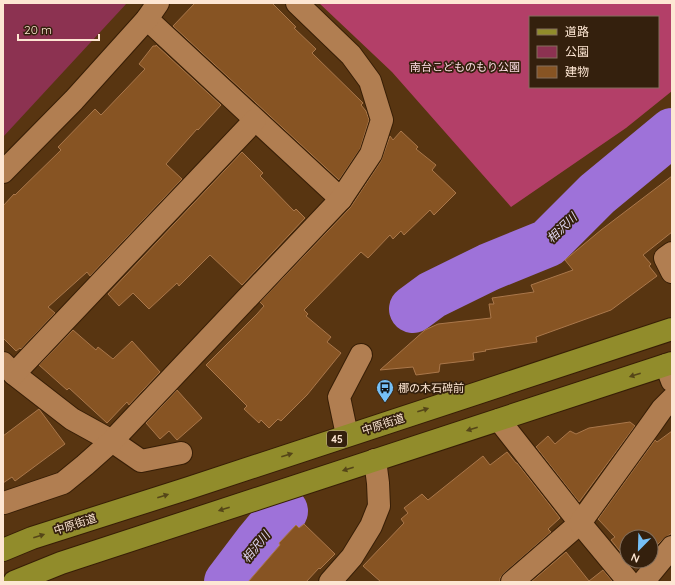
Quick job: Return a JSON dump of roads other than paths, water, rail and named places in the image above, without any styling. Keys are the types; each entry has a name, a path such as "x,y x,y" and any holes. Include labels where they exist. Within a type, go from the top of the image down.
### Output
{"main road":[{"name":"中原街道","path":"3,550 32,538 672,329"},
{"path":"14,582 61,563 498,420 670,370"}],"street":[{"path":"4,503 63,482 112,441 341,199 372,154 382,120 370,81 351,55 298,3"},
{"path":"3,172 74,100 152,11 255,120 341,199"},
{"path":"181,453 141,461 112,441 72,419 9,369 255,120"},
{"path":"672,253 665,258 672,272"},
{"path":"347,435 339,397 361,355"},
{"path":"512,582 580,523 662,409 672,399"},
{"path":"498,420 629,582"},
{"path":"330,582 352,557 371,526 379,506 375,460"},
{"path":"643,582 672,547"}],"waterway":[{"name":"相沢川","path":"413,309 432,295 489,267 548,243 597,194 672,132"},
{"name":"相沢川","path":"228,582 284,511"}],"place":[{"name":"梛の木石碑前","path":"385,403"}],"park label":[{"name":"南台こどものもり公園","path":"465,67"}]}
